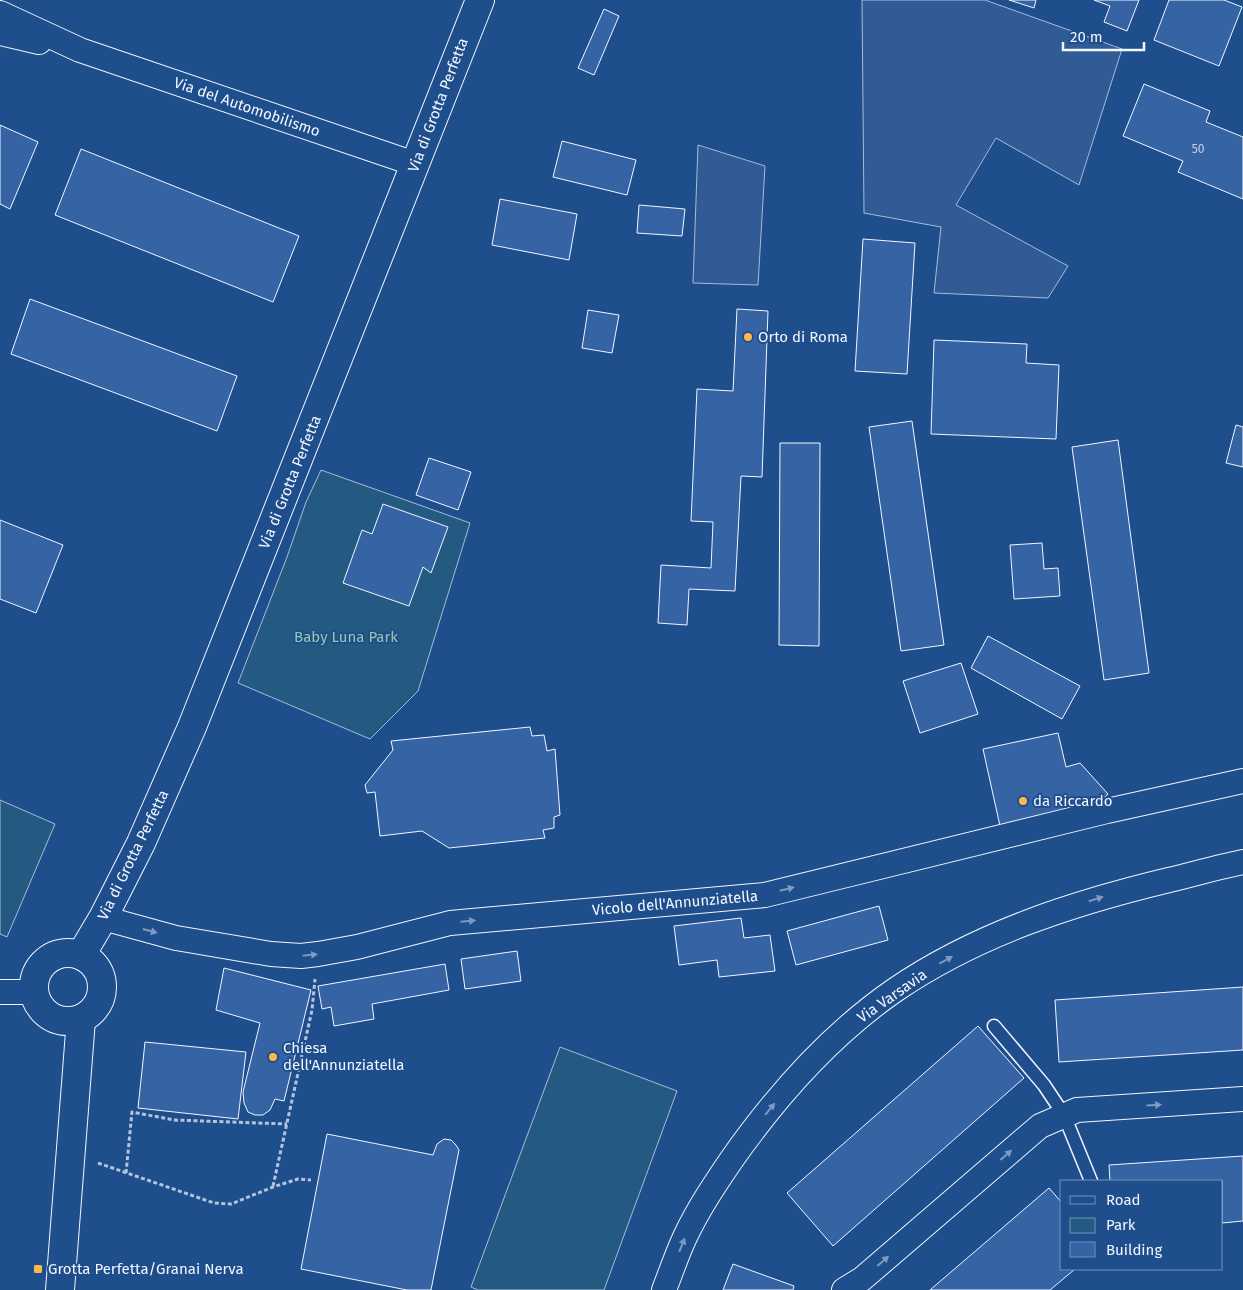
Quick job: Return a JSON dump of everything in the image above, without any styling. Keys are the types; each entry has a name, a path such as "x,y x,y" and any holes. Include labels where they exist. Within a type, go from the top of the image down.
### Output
{"street":[{"name":"Via di Grotta Perfetta","path":"81,955 103,918 144,836 192,727 480,0"},
{"name":"Via del Automobilismo","path":"0,13 80,50 415,164"},
{"name":"Via del Automobilismo","path":"0,34 80,50"},
{"name":"Vicolo dell'Annunziatella","path":"103,918 176,938 271,954 301,956 318,954 357,947 450,923 764,895 1107,811 1243,781"},
{"name":"Via Varsavia","path":"664,1290 684,1238 696,1215 757,1124 795,1079 848,1027 889,995 955,955 1063,909 1128,890 1243,862"},
{"path":"65,953 81,955 95,965 100,974 102,990 97,1006 82,1019 71,1021 61,1020 47,1014 41,1008 35,992 36,977 43,963 65,953"},
{"path":"0,992 35,992"},
{"path":"60,1290 82,1019"},
{"path":"844,1290 862,1279 1040,1126 1078,1110 1243,1099"}],"lane":[{"path":"994,1026 1044,1085 1064,1115 1091,1180"}],"path":[{"path":"273,1187 312,1010 318,954"},
{"path":"126,1172 132,1112 174,1120 287,1124"},
{"path":"71,1154 214,1203 231,1204 298,1179 311,1180"}],"green space":[{"name":"Baby Luna Park","path":"321,470 470,523 418,691 370,739 238,683 287,557 306,502"},
{"path":"0,800 55,824 7,937 0,934"},
{"path":"560,1047 677,1091 604,1290 478,1290 471,1287"}],"shaded area":[{"path":"862,0 985,0 1122,49 1079,185 996,138 956,205 1068,266 1048,298 934,293 941,227 864,213"},
{"path":"698,145 765,166 758,285 693,283"}],"building":[{"path":"1009,0 1036,0 1034,8"},
{"path":"1094,0 1139,0 1127,31 1104,22 1110,6"},
{"path":"1169,0 1224,0 1242,7 1219,66 1154,40"},
{"path":"604,9 619,16 594,75 578,68"},
{"path":"1144,84 1210,111 1206,122 1243,137 1243,199 1178,172 1183,161 1123,136"},
{"path":"0,125 38,142 10,209 0,204"},
{"path":"562,141 636,160 627,195 553,177"},
{"path":"81,149 299,236 273,302 55,215"},
{"path":"500,199 577,214 569,260 492,245"},
{"path":"639,205 685,209 682,236 637,233"},
{"path":"863,239 915,243 907,374 855,371"},
{"path":"30,299 237,376 217,431 11,354"},
{"path":"737,309 768,311 762,477 741,476 735,591 689,589 687,625 658,623 661,565 711,568 713,522 691,521 697,389 733,391"},
{"path":"588,310 619,315 612,353 582,348"},
{"path":"934,340 1027,344 1026,363 1059,365 1056,439 931,434"},
{"path":"912,421 944,645 901,651 869,427"},
{"path":"1236,425 1243,427 1243,467 1226,463"},
{"path":"1118,440 1149,673 1104,680 1072,447"},
{"path":"780,443 820,443 819,646 779,645"},
{"path":"429,458 471,472 458,510 416,495"},
{"path":"383,504 448,527 431,573 423,567 409,606 343,583 362,530 372,534"},
{"path":"0,520 63,545 36,613 0,599"},
{"path":"1042,543 1044,569 1058,568 1060,596 1014,599 1010,545"},
{"path":"988,636 1080,686 1062,719 971,668"},
{"path":"961,663 978,714 920,733 903,681"},
{"path":"530,727 532,736 544,735 547,751 555,749 560,815 554,817 554,828 543,830 545,838 449,848 422,831 380,836 375,792 367,793 365,785 393,750 391,741"},
{"path":"1058,733 1066,767 1080,763 1108,794 1096,805 1000,826 983,749"},
{"path":"879,906 888,940 796,965 787,931"},
{"path":"741,918 744,938 770,935 775,971 719,977 717,960 679,965 674,926"},
{"path":"517,951 521,981 465,989 461,959"},
{"path":"445,964 449,990 372,1004 374,1019 334,1026 331,1007 322,1009 318,986"},
{"name":"Chiesa dell'Annunziatella","path":"224,968 311,990 284,1101 275,1099 270,1110 263,1115 255,1115 248,1112 244,1103 243,1092 260,1023 216,1010"},
{"path":"1243,987 1243,1050 1059,1062 1055,1000"},
{"path":"978,1026 1024,1078 833,1246 787,1193"},
{"path":"145,1042 246,1052 238,1119 138,1108"},
{"path":"327,1134 433,1155 437,1144 444,1139 451,1140 456,1145 459,1150 431,1290 407,1290 301,1269"},
{"path":"1243,1156 1243,1221 1223,1223 1223,1180 1110,1180 1109,1165"},
{"path":"1049,1188 1060,1201 1060,1270 1074,1270 1050,1290 930,1290"},
{"path":"733,1264 794,1286 793,1290 723,1290"}],"place":[{"name":"Orto di Roma","path":"748,337"},
{"name":"da Riccardo","path":"1023,801"},
{"name":"Chiesa dell'Annunziatella","path":"273,1057"},
{"name":"Grotta Perfetta/Granai Nerva","path":"38,1269"}]}
